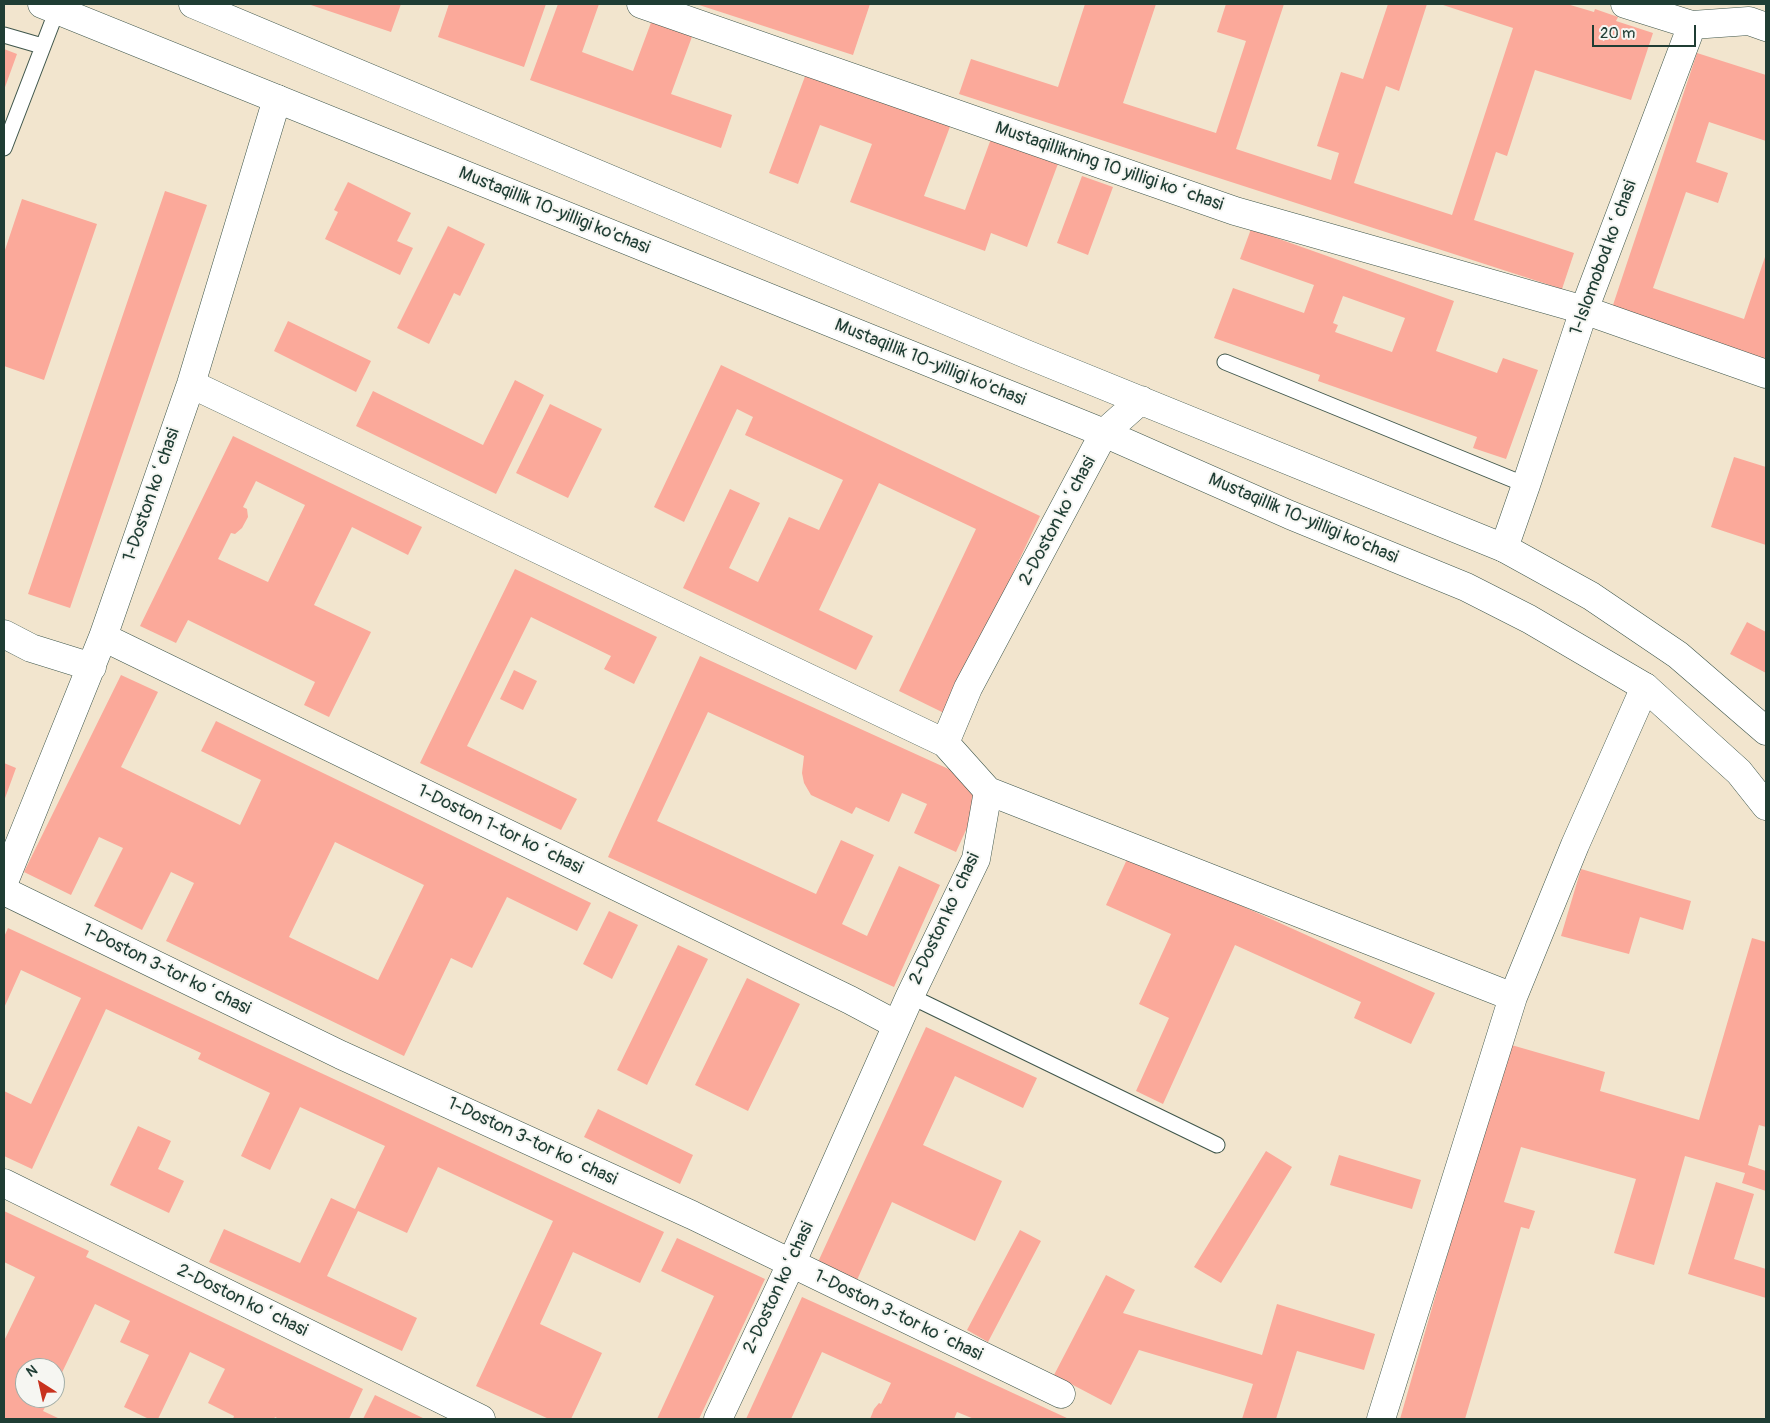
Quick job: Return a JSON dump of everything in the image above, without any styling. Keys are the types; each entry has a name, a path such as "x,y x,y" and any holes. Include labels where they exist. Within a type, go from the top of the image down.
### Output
{"street":[{"path":"193,4 1008,347 1504,548 1591,596 1678,656 1766,732"},
{"name":"Mustaqillikning 10 yilligi koʻchasi","path":"641,4 1236,211 1584,310 1766,374"},
{"path":"1625,4 1692,25 1757,17"},
{"name":"Mustaqillik 10-yilligi ko'chasi","path":"50,7 1104,433 1290,515 1466,587 1529,619 1645,687 1739,772 1766,806"},
{"name":"1-Islomobod koʻchasi","path":"1504,548 1584,310 1692,25"},
{"name":"1-Doston koʻchasi","path":"4,882 92,667 191,384 277,99"},
{"path":"191,384 945,742 988,791 1513,996"},
{"path":"1104,433 1142,400"},
{"name":"2-Doston koʻchasi","path":"945,742 968,688 1104,433"},
{"path":"4,634 31,648 92,667"},
{"name":"1-Doston 1-tor koʻchasi","path":"102,637 832,991 897,1025"},
{"path":"1381,1419 1513,996 1575,845 1645,687"},
{"name":"2-Doston koʻchasi","path":"718,1419 791,1264 910,996 976,859 988,791"},
{"name":"1-Doston 3-tor koʻchasi","path":"4,890 341,1055 692,1215 1061,1394"},
{"name":"2-Doston koʻchasi","path":"4,1183 481,1419"}],"lane":[{"path":"4,148 42,46 50,7"},
{"path":"4,35 42,46"},
{"path":"1225,362 1526,485"},
{"path":"910,996 1217,1144"}],"building":[{"path":"308,4 401,4 391,32"},
{"path":"449,4 546,4 524,67 438,37"},
{"path":"558,4 599,4 582,52 633,71 652,20 693,34 671,94 732,115 721,148 530,80"},
{"path":"696,4 870,4 853,55"},
{"path":"1085,4 1156,4 1123,103 1216,133 1246,41 1217,32 1226,4 1284,4 1236,149 1331,180 1339,153 1317,146 1341,72 1363,79 1388,4 1427,4 1399,91 1386,86 1354,183 1452,215 1513,28 1440,4 1567,4 1594,12 1595,9 1618,17 1616,21 1653,33 1631,100 1535,70 1507,156 1496,152 1474,220 1574,253 1562,289 959,94 971,59 1058,87"},
{"path":"4,49 17,54 4,90"},
{"path":"1697,53 1766,75 1766,141 1709,122 1696,162 1728,173 1718,203 1686,192 1653,288 1744,319 1766,254 1766,360 1612,308"},
{"path":"807,71 951,124 924,196 965,210 992,136 1059,161 1027,247 991,233 985,251 850,202 872,144 820,125 798,184 769,173"},
{"path":"1082,176 1113,187 1088,255 1057,243"},
{"path":"348,182 411,213 397,241 413,248 400,275 325,239 338,212 334,210"},
{"path":"165,191 207,205 70,608 28,594"},
{"path":"22,199 97,224 44,380 4,366 4,253"},
{"path":"448,226 485,244 460,296 454,293 429,344 397,328"},
{"path":"1251,229 1454,301 1436,351 1497,373 1503,358 1538,370 1506,459 1473,448 1477,437 1318,381 1320,375 1214,338 1233,288 1304,313 1314,285 1240,259","holes":["1343,296 1405,318 1392,352 1335,332 1338,325 1333,323"]},
{"path":"288,321 371,361 356,392 274,351"},
{"path":"721,365 1040,516 946,714 899,691 976,529 879,483 819,610 873,636 856,670 683,588 730,489 760,503 729,568 758,582 789,517 819,530 843,480 745,435 753,417 737,409 684,522 654,507"},
{"path":"515,380 544,395 496,494 356,426 373,391 483,445"},
{"path":"550,404 602,429 568,498 516,473"},
{"path":"233,436 422,527 408,555 352,527 314,605 371,632 329,717 304,705 315,682 188,620 176,643 140,626","holes":["256,481 305,505 268,582 218,559 231,533 235,534 242,528 248,517 247,509 243,507"]},
{"path":"1734,457 1766,467 1766,545 1711,527"},
{"path":"515,569 657,637 634,684 604,669 611,656 531,617 467,746 577,799 561,830 420,763"},
{"path":"1747,622 1766,632 1766,673 1730,654"},
{"path":"700,656 986,786 956,852 914,833 927,804 902,793 889,822 856,807 852,814 811,795 804,783 802,773 804,756 708,712 657,821 816,894 841,840 874,855 842,924 867,936 899,866 940,885 894,987 608,857"},
{"path":"514,670 537,681 523,710 500,699"},
{"path":"121,675 158,692 121,767 240,825 261,780 201,751 216,721 591,903 577,931 507,897 472,968 451,958 404,1056 166,941 194,883 171,872 142,930 94,906 123,848 99,837 71,895 24,872","holes":["335,842 424,885 378,980 289,937"]},
{"path":"4,763 16,768 4,801"},
{"path":"1129,855 1435,993 1411,1044 1354,1018 1361,1002 1235,945 1163,1104 1136,1091 1169,1018 1139,1004 1171,934 1106,905"},
{"path":"1581,869 1691,901 1683,930 1640,917 1629,954 1561,936"},
{"path":"609,911 638,925 612,979 583,964"},
{"path":"8,928 664,1232 640,1283 573,1252 540,1324 602,1353 571,1419 549,1419 476,1386 553,1221 438,1167 407,1233 358,1211 327,1276 417,1318 402,1351 209,1262 224,1229 300,1263 331,1198 355,1209 385,1146 300,1107 270,1170 241,1156 270,1093 198,1059 201,1053 106,1009 32,1169 4,1156 4,1091 31,1104 81,998 21,970 4,1008 4,937"},
{"path":"1752,938 1766,942 1766,1127 1759,1125 1748,1165 1766,1171 1766,1191 1742,1183 1745,1173 1685,1156 1654,1265 1614,1253 1636,1179 1521,1147 1504,1202 1535,1211 1529,1229 1521,1227 1465,1419 1400,1419 1508,1044 1605,1072 1600,1091 1699,1120"},
{"path":"678,945 708,959 647,1085 617,1070"},
{"path":"747,978 800,1004 748,1111 695,1085"},
{"path":"926,1027 1037,1078 1023,1108 955,1076 923,1145 1002,1181 975,1241 892,1202 857,1280 818,1262"},
{"path":"598,1109 693,1155 680,1184 584,1137"},
{"path":"138,1126 171,1141 158,1169 184,1181 169,1213 110,1185"},
{"path":"1266,1151 1292,1167 1221,1283 1194,1267"},
{"path":"1339,1155 1421,1180 1412,1209 1330,1185"},
{"path":"1716,1182 1754,1194 1734,1259 1766,1269 1766,1298 1688,1274"},
{"path":"4,1211 89,1251 86,1257 363,1389 349,1419 279,1419 275,1417 274,1419 233,1419 234,1416 208,1403 225,1369 190,1352 158,1419 149,1419 124,1407 149,1355 120,1342 130,1321 95,1304 65,1366 65,1358 15,1358 15,1408 45,1408 43,1411 60,1419 4,1419 4,1341 35,1277 4,1262"},
{"path":"1020,1230 1041,1241 988,1342 967,1330"},
{"path":"677,1238 765,1279 699,1419 657,1419 714,1296 661,1271"},
{"path":"1106,1275 1135,1290 1123,1313 1262,1355 1277,1304 1375,1334 1364,1370 1297,1351 1276,1419 1242,1419 1253,1384 1139,1350 1111,1405 1054,1375"},
{"path":"802,1297 1069,1419 974,1419 957,1412 954,1419 870,1419 874,1409 879,1403 881,1404 891,1383 822,1352 791,1419 746,1419"},
{"path":"375,1395 425,1419 363,1419"}]}
